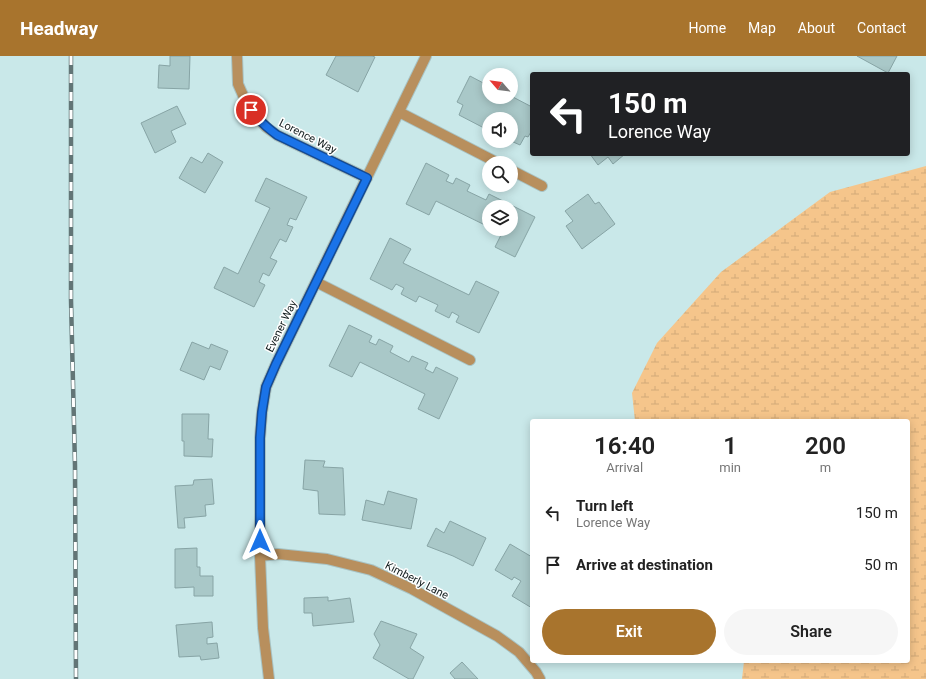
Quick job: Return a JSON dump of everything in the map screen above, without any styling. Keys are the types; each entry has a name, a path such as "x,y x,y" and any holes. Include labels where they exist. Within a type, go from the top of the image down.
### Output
{"street":[{"name":"Lorence Way","path":"238,56 238,84 246,102 257,118 266,127 277,135 367,178"},
{"name":"Evener Way","path":"269,679 263,628 260,556 260,438 266,387 426,56"},
{"path":"399,112 484,156"},
{"path":"518,174 542,186"},
{"path":"316,282 470,360"},
{"name":"Kimberly Lane","path":"260,556 278,554 327,559 371,570 412,588 497,636 519,652 540,679"}],"green space":[{"path":"926,166 926,679 742,679 744,663 910,663 910,419 635,419 632,393 657,343 721,272 830,192"}],"building":[{"path":"170,56 190,56 189,89 158,88 159,65 170,66"},
{"path":"336,56 375,57 358,92 326,75"},
{"path":"857,56 897,56 889,72"},
{"path":"470,76 482,82 482,104 518,104 518,100 530,106 530,134 528,137 525,136 520,145 518,144 518,112 482,112 482,127 459,115 463,105 457,102"},
{"path":"177,106 186,124 171,131 176,142 155,153 141,123"},
{"path":"208,153 223,162 205,193 179,178 191,157 202,163"},
{"path":"591,156 623,156 613,164 608,157 598,165"},
{"path":"426,163 449,175 446,181 453,184 456,178 470,185 467,191 486,200 482,200 482,224 436,201 429,215 406,204"},
{"path":"266,178 307,197 296,220 290,218 287,225 293,227 286,242 280,239 270,258 277,261 269,276 263,273 259,282 265,285 254,307 214,288 224,267 238,274 270,208 255,201"},
{"path":"489,194 501,200 486,200"},
{"path":"588,194 595,204 599,202 615,224 582,249 566,226 573,221 565,211"},
{"path":"518,208 535,217 515,257 495,247 500,236 518,236"},
{"path":"390,238 411,249 403,263 469,295 476,281 499,292 479,333 456,322 459,316 452,312 449,318 435,311 438,305 419,296 416,302 401,294 404,288 396,284 392,290 370,279"},
{"path":"349,325 372,336 369,342 376,345 379,339 393,346 390,352 409,362 412,356 428,363 425,369 433,373 436,367 458,378 439,419 418,409 425,394 360,362 352,377 329,366"},
{"path":"192,342 209,349 211,344 228,351 220,370 210,366 204,380 180,370"},
{"path":"182,414 209,414 208,439 213,439 212,457 184,456 184,441 182,441"},
{"path":"305,460 325,461 323,467 343,468 345,515 319,514 318,491 303,489"},
{"path":"212,479 214,504 205,505 206,516 184,518 185,528 178,528 175,486 193,485 194,480"},
{"path":"388,491 417,499 411,529 362,520 366,500 384,505"},
{"path":"450,521 486,538 473,566 427,546 436,528 444,533"},
{"path":"510,544 530,556 530,607 512,596 521,581 514,577 512,580 495,570"},
{"path":"197,548 197,567 200,567 200,576 213,576 213,596 194,596 194,587 175,588 175,549"},
{"path":"328,597 328,601 350,598 354,622 313,626 312,613 304,613 304,598"},
{"path":"381,621 417,634 410,648 424,657 413,679 409,679 373,658 380,645 374,634"},
{"path":"212,622 213,637 207,638 207,644 217,643 219,658 201,660 200,656 179,657 176,625"},
{"path":"462,662 478,679 455,679 450,673"}],"railway":[{"path":"71,56 71,300 75,466 76,679"}],"route":[{"path":"251,110 266,127 277,135 367,178 266,387 260,438 260,541"}]}
